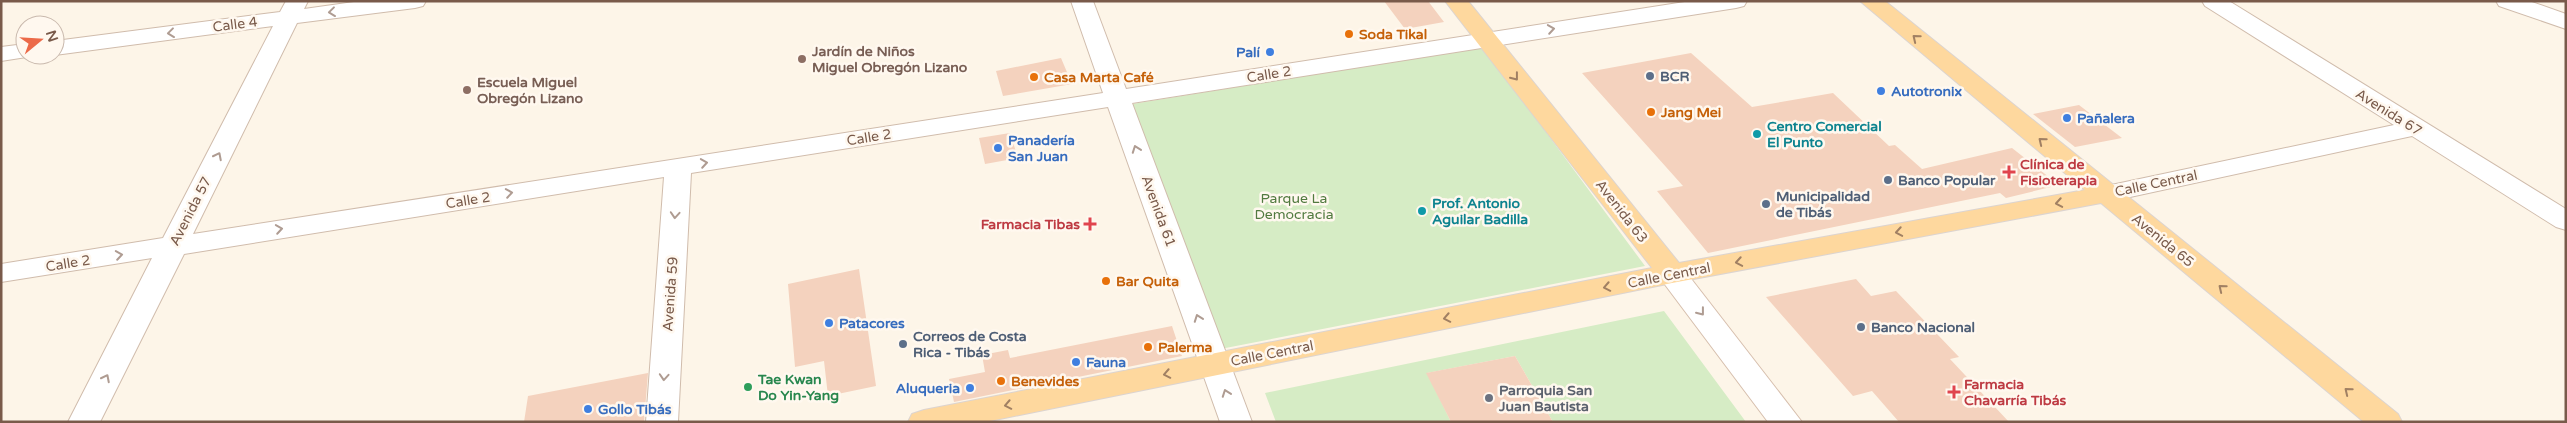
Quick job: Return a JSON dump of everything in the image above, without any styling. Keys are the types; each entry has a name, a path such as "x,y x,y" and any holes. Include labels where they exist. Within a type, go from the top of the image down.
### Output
{"main road":[{"name":"Avenida 63","path":"1456,1 1672,274"},
{"name":"Avenida 65","path":"1871,1 2386,422"},
{"name":"Calle Central","path":"924,422 1672,274 2107,194"}],"street":[{"name":"Calle 4","path":"65,46 293,9 415,1"},
{"name":"Avenida 61","path":"1082,1 1236,422"},
{"name":"Calle 2","path":"1,273 1736,1"},
{"name":"Avenida 67","path":"2213,1 2566,221"},
{"path":"2507,1 2566,22"},
{"name":"Avenida 57","path":"84,422 293,9"},
{"path":"1,54 15,52"},
{"name":"Calle Central","path":"2107,194 2415,128"},
{"name":"Avenida 59","path":"662,422 678,167"},
{"name":"Avenida 63","path":"1672,274 1786,422"}],"green space":[{"name":"Parque La Democracia","path":"1483,47 1645,266 1210,351 1120,106"},
{"path":"1664,311 1746,422 1553,422 1515,356 1427,373 1451,422 1276,422 1265,393"}],"building":[{"path":"1384,1 1428,1 1444,22 1405,29"},
{"path":"1691,53 1752,107 1833,93 1889,146 1895,145 1922,169 2012,148 2059,185 2006,198 2000,193 1708,253 1657,191 1683,186 1582,73"},
{"name":"Casa Marta Café","path":"1061,58 1072,84 1003,96 996,71"},
{"path":"2079,105 2122,138 2075,147 2033,114"},
{"name":"Panadería San Juan","path":"1010,133 1018,158 985,164 979,138"},
{"name":"Patacores","path":"859,269 876,386 828,396 824,361 795,367 788,284"},
{"name":"Banco Nacional","path":"1856,279 1871,296 1896,291 1959,357 1950,359 2009,422 1899,422 1872,391 1853,396 1766,297"},
{"path":"1172,326 1182,356 954,402 949,379 985,372 982,355 1008,350 1010,358"},
{"name":"Parroquia San Juan Bautista","path":"1515,356 1553,422 1451,422 1426,373"},
{"name":"Gollo Tibás","path":"648,373 644,422 524,422 528,396"}],"place":[{"name":"Soda Tikal","path":"1349,34"},
{"name":"Palí","path":"1270,52"},
{"name":"Jardín de Niños Miguel Obregón Lizano","path":"802,59"},
{"name":"BCR","path":"1650,76"},
{"name":"Casa Marta Café","path":"1034,77"},
{"name":"Escuela Miguel Obregón Lizano","path":"467,90"},
{"name":"Autotronix","path":"1881,91"},
{"name":"Jang Mei","path":"1651,112"},
{"name":"Pañalera","path":"2067,118"},
{"name":"Centro Comercial El Punto","path":"1757,134"},
{"name":"Panadería San Juan","path":"998,148"},
{"name":"Clínica de Fisioterapia","path":"2009,172"},
{"name":"Banco Popular","path":"1888,180"},
{"name":"Municipalidad de Tibás","path":"1766,204"},
{"name":"Prof. Antonio Aguilar Badilla","path":"1422,211"},
{"name":"Farmacia Tibas","path":"1090,224"},
{"name":"Bar Quita","path":"1106,281"},
{"name":"Patacores","path":"829,323"},
{"name":"Banco Nacional","path":"1861,327"},
{"name":"Correos de Costa Rica - Tibás","path":"903,344"},
{"name":"Palerma","path":"1148,347"},
{"name":"Fauna","path":"1076,362"},
{"name":"Benevides","path":"1001,381"},
{"name":"Tae Kwan Do Yin-Yang","path":"748,387"},
{"name":"Aluqueria","path":"970,388"},
{"name":"Farmacia Chavarría Tibás","path":"1954,392"},
{"name":"Parroquia San Juan Bautista","path":"1489,398"},
{"name":"Gollo Tibás","path":"588,409"}]}
